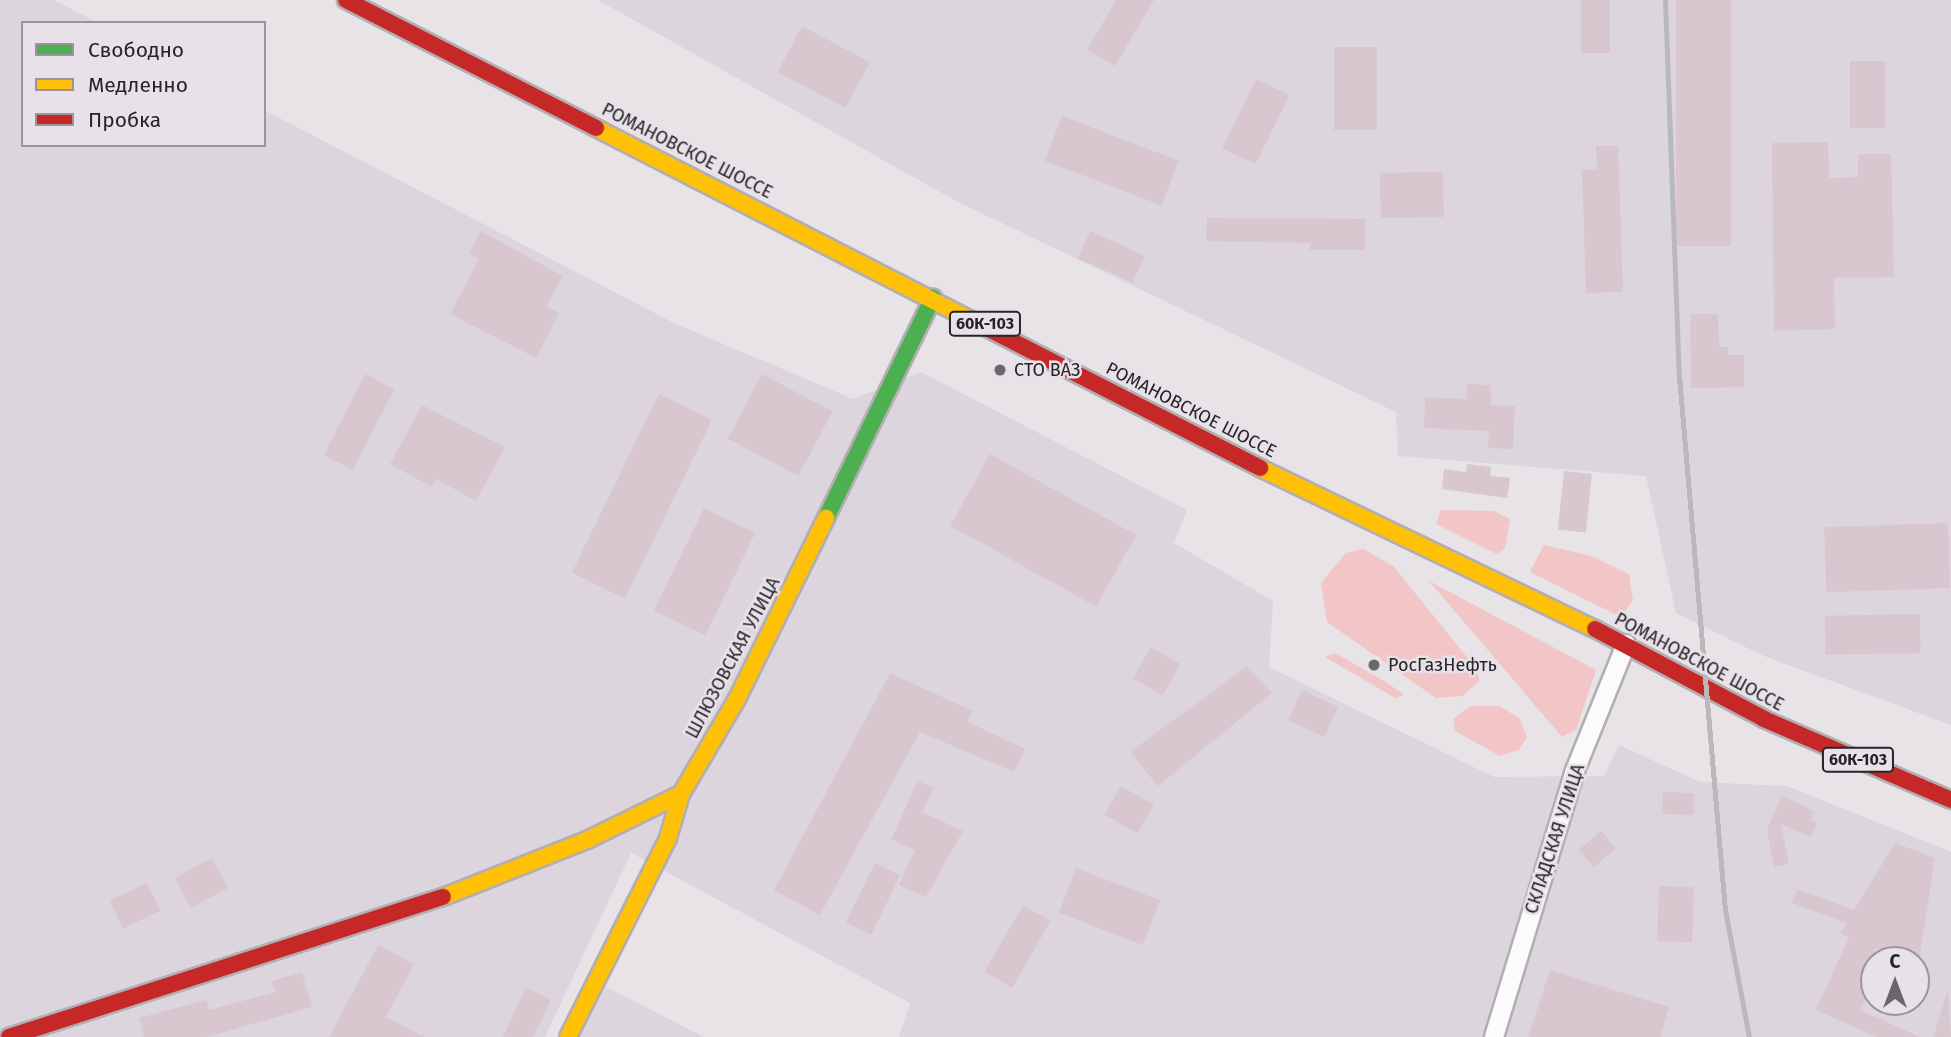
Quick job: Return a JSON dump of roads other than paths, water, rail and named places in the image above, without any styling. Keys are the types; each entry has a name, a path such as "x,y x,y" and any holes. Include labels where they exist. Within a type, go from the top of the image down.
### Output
{"main road":[{"name":"РОМАНОВСКОЕ ШОССЕ","path":"346,0 1357,517 1626,644 1764,719 1951,800"},
{"name":"ШЛЮЗОВСКАЯ УЛИЦА","path":"568,1037 668,838 681,794 737,699 933,298"},
{"path":"9,1037 424,904 587,840 681,794"}],"street":[{"name":"СКЛАДСКАЯ УЛИЦА","path":"1494,1037 1574,773 1626,644"}],"railway":[{"path":"1665,0 1679,376 1725,910 1749,1037"}],"place":[{"name":"СТО ВАЗ","path":"1000,370"},
{"name":"РосГазНефть","path":"1374,665"}]}
